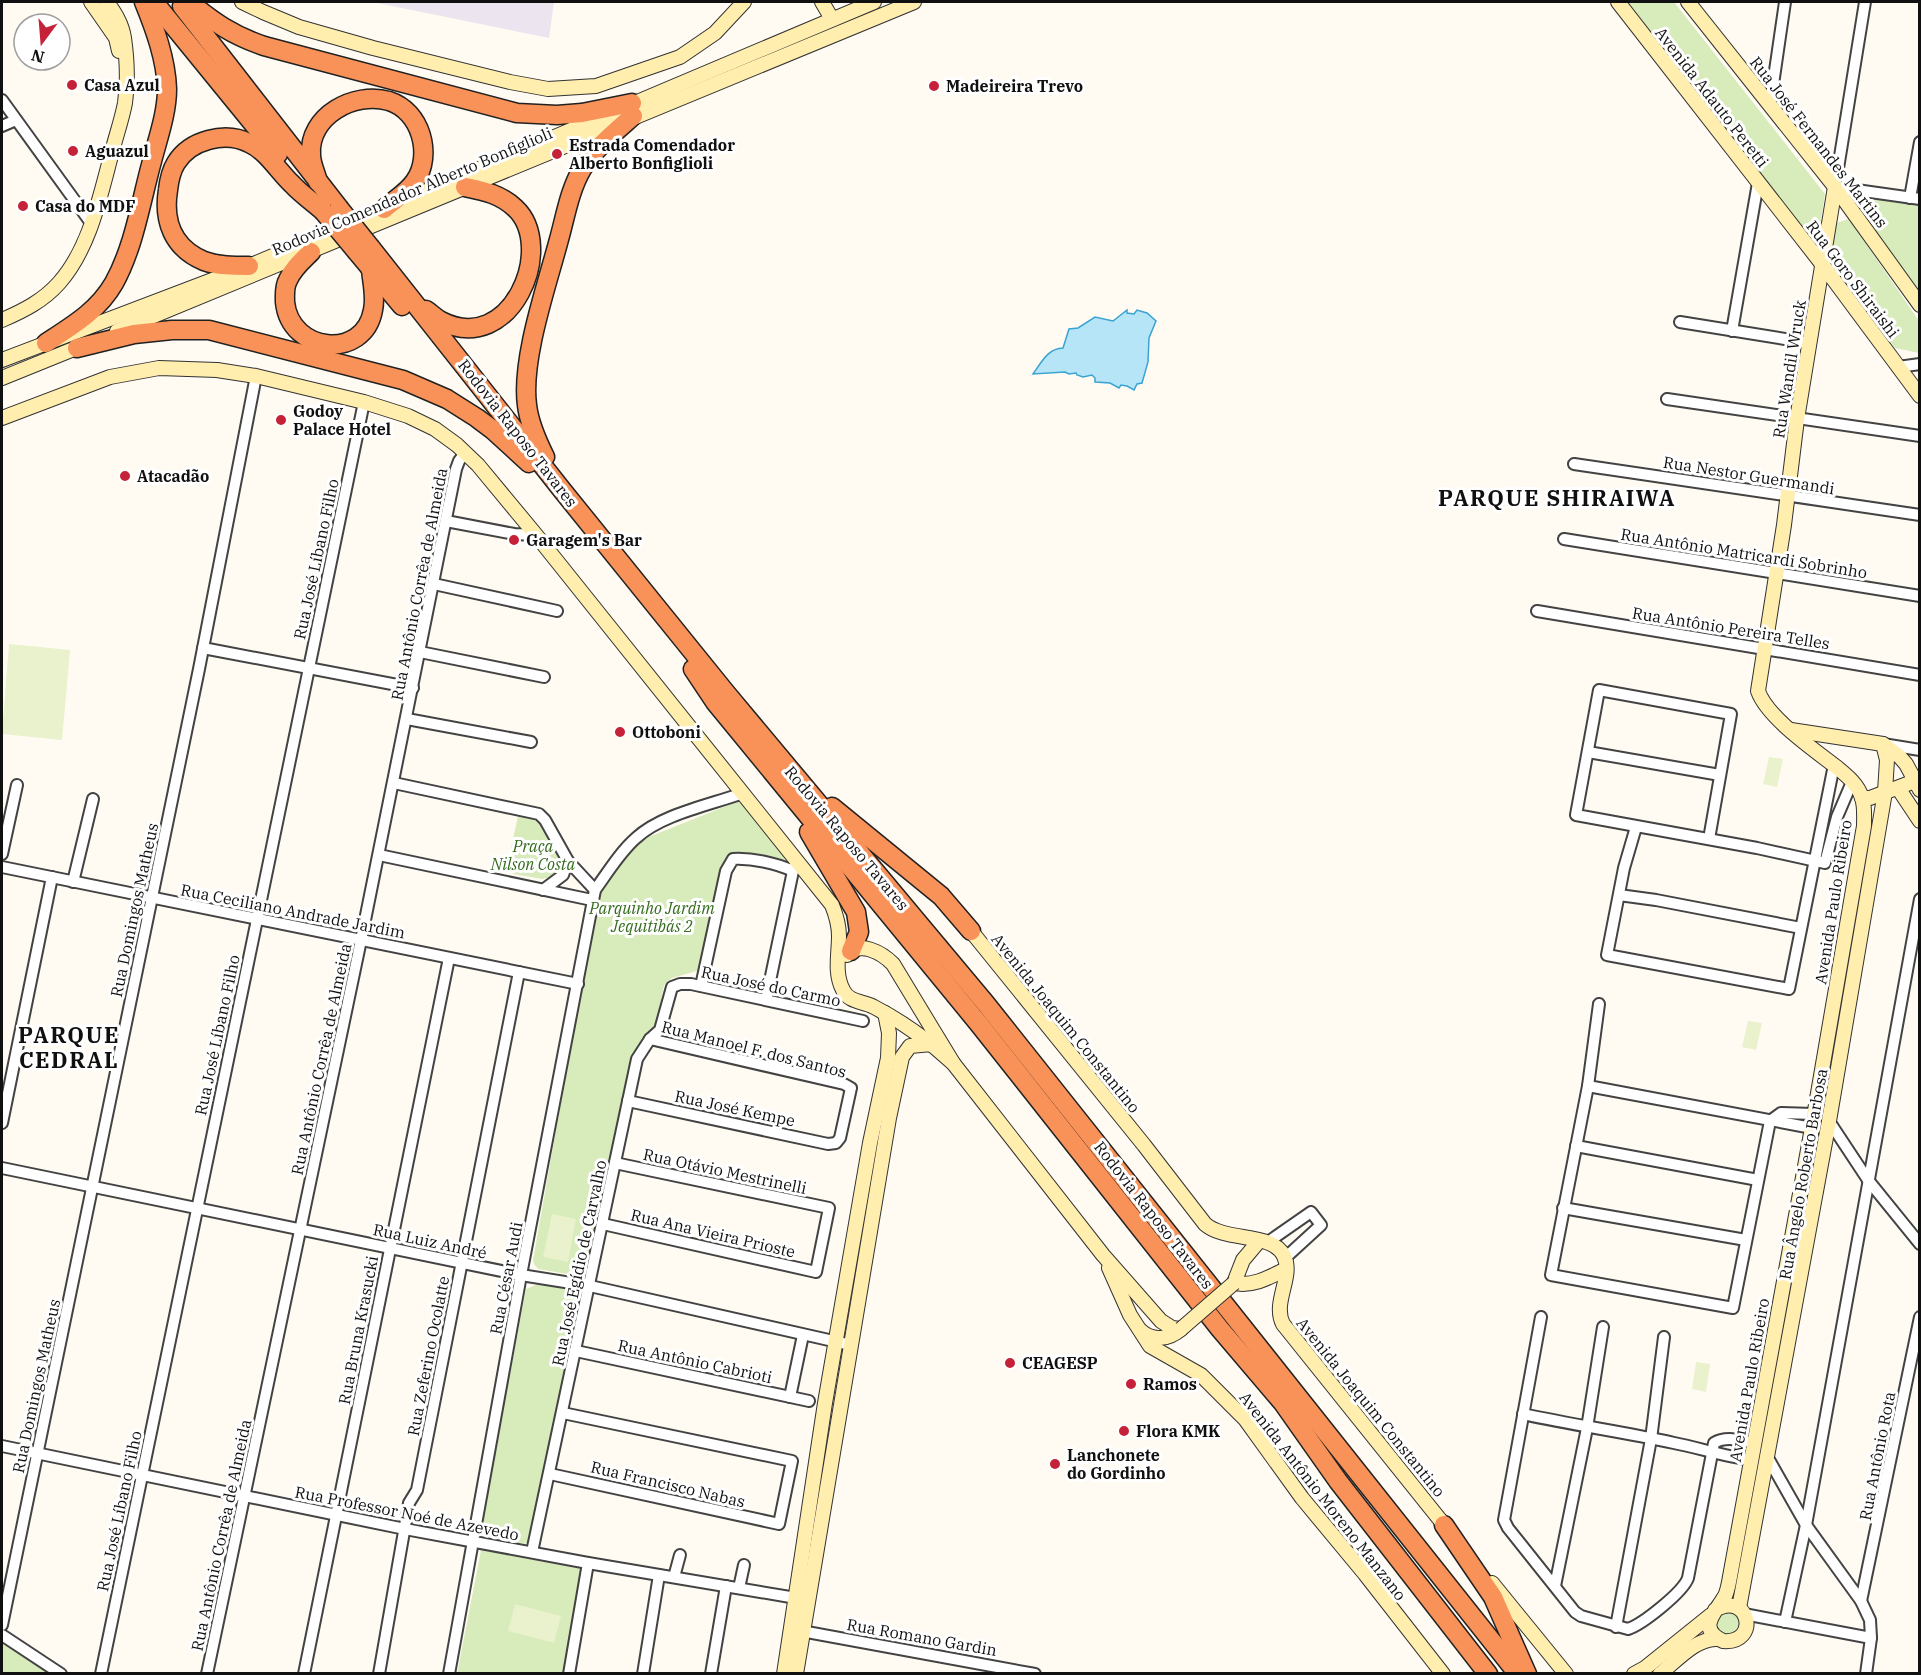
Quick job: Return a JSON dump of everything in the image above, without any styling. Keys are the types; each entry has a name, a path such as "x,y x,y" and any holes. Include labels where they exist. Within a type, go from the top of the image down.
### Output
{"highway":[{"path":"46,343 81,321 97,305 114,283 132,236 165,111 167,88 157,34 144,2"},
{"name":"Rodovia Raposo Tavares","path":"154,2 364,250 413,301 1212,1320 1283,1403 1338,1481 1487,1674"},
{"name":"Rodovia Raposo Tavares","path":"178,2 318,182 331,209"},
{"path":"189,2 219,26 253,42 518,113 557,115 633,110"},
{"path":"318,182 311,156 312,144 323,119 333,110 351,102 368,99 389,101 407,112 418,127 424,152 421,169 414,182 384,208"},
{"path":"562,490 544,456 530,421 527,405 528,363 572,190 582,169 596,150 633,110"},
{"path":"249,266 231,266 204,261 187,251 171,234 166,209 170,180 176,163 190,149 214,138 248,142 259,149 292,185 331,209"},
{"path":"413,301 441,321 472,327 486,325 501,318 519,296 529,266 530,251 529,235 524,221 517,209 501,197 487,191 465,188"},
{"name":"Rodovia Raposo Tavares","path":"364,250 370,269 467,382 529,464 686,658 715,702 777,765 986,1004 1518,1674"},
{"path":"311,252 296,267 287,281 285,293 288,317 296,329 316,343 332,345 347,342 359,334 369,322 374,305 370,269"},
{"path":"76,348 134,334 172,330 209,330 221,333 403,380 447,399 477,418 529,464"},
{"path":"777,765 941,896 970,931"},
{"path":"777,765 856,912 859,932 851,951"},
{"path":"1444,1525 1493,1597 1527,1674"}],"street":[{"path":"91,2 116,38 127,77"},
{"path":"2,320 30,308 60,283 75,262 91,223 124,104 127,77 124,37 117,16 106,2"},
{"path":"242,2 299,27 373,48 548,89 596,86 680,57 714,33 744,2"},
{"path":"822,2 832,19"},
{"name":"Rodovia Comendador Alberto Bonfiglioli","path":"2,378 465,188 832,19 874,2"},
{"name":"Rodovia Comendador Alberto Bonfiglioli","path":"2,360 249,266 384,208 914,2"},
{"name":"Avenida Adauto Peretti","path":"1618,2 1758,183"},
{"name":"Rua José Fernandes Martins","path":"1688,2 1835,187 1920,305"},
{"path":"1770,105 1785,2"},
{"name":"Rua Wandil Wruck","path":"1862,798 1852,782 1834,765 1775,717 1762,701 1758,691 1797,419 1865,2"},
{"path":"2,100 91,223"},
{"path":"2,126 16,120"},
{"path":"1835,187 1915,198 1920,142"},
{"path":"1732,331 1758,183"},
{"name":"Rua Goro Shiraishi","path":"1758,183 1822,264 1920,396"},
{"path":"1680,322 1809,342"},
{"path":"1898,367 1920,364"},
{"path":"2,418 110,377 159,368 217,370 256,376 364,402 408,416 435,429 465,453 536,535 743,793 795,866 832,905 839,935 837,959 840,983"},
{"name":"Rua Domingos Matheus","path":"2,1625 203,648 256,376"},
{"path":"1667,399 1920,436"},
{"name":"Rua José Líbano Filho","path":"101,1674 364,402"},
{"name":"Rua Antônio Corrêa de Almeida","path":"207,1674 362,940 456,469 465,453"},
{"name":"Rua Nestor Guermandi","path":"1574,464 1920,515"},
{"path":"446,521 514,534 536,535"},
{"name":"Rua Antônio Matricardi Sobrinho","path":"1564,539 1920,597"},
{"path":"434,584 557,611"},
{"name":"Rua Antônio Pereira Telles","path":"1537,611 1920,675"},
{"path":"203,648 413,688"},
{"path":"420,652 544,677"},
{"path":"1708,839 1731,714 1599,690 1576,815 1757,848 1825,863 1837,817 1852,782"},
{"path":"407,719 531,742"},
{"path":"1791,730 1843,736 1920,750"},
{"path":"1636,826 1607,955 1789,989 1834,765 1834,748 1843,736"},
{"path":"1862,798 1917,786 1900,757 1883,744"},
{"name":"Rua Ângelo Roberto Barbosa","path":"1742,1611 1891,790 1883,744"},
{"path":"1588,752 1720,775"},
{"path":"394,783 539,814 546,819 568,861 594,895"},
{"path":"2,854 17,785"},
{"path":"1891,790 1920,821"},
{"path":"594,895 628,845 649,828 683,813 743,793"},
{"name":"Avenida Paulo Ribeiro","path":"1634,1674 1646,1668 1713,1612 1725,1596 1729,1582 1864,826 1862,798"},
{"path":"73,882 93,799"},
{"path":"379,855 543,890 594,895"},
{"path":"701,986 726,871 733,859 744,858 784,867 795,866"},
{"path":"543,890 563,874 568,861"},
{"path":"766,1000 795,866"},
{"name":"Rua Ceciliano Andrade Jardim","path":"2,867 578,984"},
{"path":"2,1123 52,878"},
{"name":"Rua César Audi","path":"449,1674 521,1275 594,895"},
{"path":"1619,895 1801,928"},
{"path":"1785,1622 1806,1525 1920,899"},
{"name":"Avenida Joaquim Constantino","path":"970,931 1144,1145 1205,1224 1216,1232 1264,1242"},
{"name":"Avenida Antônio Moreno Manzano","path":"851,951 874,950 893,964 953,1062 1103,1256 1161,1321 1172,1328 1181,1329"},
{"path":"840,983 842,965 851,951"},
{"name":"Rua Bruna Krasucki","path":"304,1674 449,958"},
{"name":"Rua Zeferino Ocolatte","path":"379,1674 409,1503 417,1490 519,972"},
{"name":"Avenida Antônio Moreno Manzano","path":"840,983 851,999 869,1004 885,1013 932,1044 953,1062"},
{"name":"Rua José do Carmo","path":"672,987 680,984 701,986 864,1021"},
{"name":"Rua José Egídio de Carvalho","path":"532,1552 637,1059 650,1039 660,1030 672,987"},
{"path":"1599,1004 1588,1086 1551,1275 1733,1308 1770,1121 1775,1115 1785,1112 1813,1121"},
{"path":"802,1599 825,1403 871,1140 888,1058 889,1033 885,1013"},
{"name":"Rua Manoel F. dos Santos","path":"650,1039 844,1084 851,1088 840,1138 836,1143"},
{"path":"784,1674 797,1630 902,1057 910,1046 932,1044"},
{"path":"1588,1086 1770,1121"},
{"name":"Rua José Kempe","path":"628,1101 828,1144 836,1143"},
{"path":"1829,1122 1868,1180 1920,1244"},
{"path":"1576,1146 1758,1180"},
{"name":"Rua Otávio Mestrinelli","path":"615,1163 829,1208 816,1272"},
{"name":"Rua Luiz André","path":"2,1168 461,1263 590,1286 851,1345"},
{"path":"1563,1208 1746,1240"},
{"path":"1140,1329 1146,1335 1156,1338 1172,1335 1181,1329 1234,1284 1243,1260 1264,1242 1311,1212 1321,1225 1286,1264 1260,1282 1234,1284"},
{"name":"Rua Ana Vieira Prioste","path":"603,1224 816,1272"},
{"path":"1264,1242 1278,1248 1286,1264"},
{"name":"Avenida Antônio Moreno Manzano","path":"1103,1256 1130,1316 1150,1346 1202,1375 1245,1419 1302,1498 1443,1674"},
{"name":"Avenida Joaquim Constantino","path":"1286,1264 1279,1310 1283,1324 1566,1674"},
{"path":"1541,1317 1504,1520 1576,1614 1628,1629 1636,1626 1686,1583 1714,1443 1720,1439 1754,1443"},
{"name":"Rua Antônio Rota","path":"1861,1601 1920,1317"},
{"path":"1555,1586 1587,1428 1603,1327"},
{"path":"790,1397 803,1335"},
{"path":"1616,1627 1651,1439 1664,1337"},
{"name":"Rua Antônio Cabrioti","path":"576,1351 809,1401"},
{"name":"Rua Francisco Nabas","path":"550,1474 779,1524 792,1461 563,1413"},
{"path":"1523,1414 1674,1443 1750,1461"},
{"name":"Rua Professor Noé de Azevedo","path":"2,1446 405,1529 802,1599"},
{"path":"1768,1458 1806,1525 1861,1601 1870,1620 1871,1638 1866,1674"},
{"path":"674,1577 680,1555"},
{"path":"569,1674 588,1563"},
{"path":"739,1588 744,1565"},
{"path":"643,1674 659,1575"},
{"path":"711,1674 726,1586"},
{"path":"1718,1639 1710,1628 1713,1612 1723,1605 1731,1605 1742,1611 1785,1622 1871,1638"},
{"path":"1660,1674 1700,1642 1710,1638 1730,1642 1737,1640 1743,1635 1747,1621 1742,1611"},
{"path":"796,1674 797,1630"},
{"name":"Rua Romano Gardin","path":"797,1630 1007,1671 1035,1674"},
{"path":"2,1635 61,1674"}],"shaded area":[{"path":"372,2 554,2 549,38"}],"green space":[{"path":"1628,2 1674,2 1825,194 1820,226 1815,233 1806,233"},
{"path":"1860,195 1919,204 1919,295 1852,199"},
{"path":"1849,219 1919,321 1919,353 1895,348 1831,262 1836,223"},
{"path":"9,644 70,650 62,740 2,734"},
{"path":"1769,757 1783,759 1777,787 1763,784"},
{"name":"Parquinho Jardim Jequitibás 2","path":"739,801 785,855 785,859 782,862 739,853 723,865 700,970 672,978 664,985 656,1024 633,1053 587,1271 580,1276 538,1269 533,1260 598,894 632,848 641,840"},
{"name":"Praça Nilson Costa","path":"521,812 535,817 561,857 561,869 555,876 542,879 514,874 507,866 518,816"},
{"path":"1748,1021 1762,1023 1756,1050 1742,1047"},
{"path":"552,1214 576,1219 568,1262 543,1257"},
{"path":"538,1284 583,1293 533,1542 513,1543 491,1537 480,1531 526,1289"},
{"path":"1696,1362 1710,1364 1706,1392 1692,1389"},
{"path":"481,1550 582,1569 563,1673 457,1674"},
{"path":"515,1604 561,1616 554,1643 508,1631"},
{"path":"1728,1611 1733,1612 1739,1618 1739,1628 1733,1634 1728,1635 1723,1634 1717,1628 1716,1623 1717,1618 1723,1612"},
{"path":"2,1643 48,1673 2,1673"}],"water":[{"path":"1127,310 1127,313 1134,314 1137,310 1147,313 1156,321 1149,338 1148,362 1142,383 1137,384 1134,390 1127,386 1121,385 1119,388 1110,383 1095,382 1092,375 1083,377 1076,373 1065,372 1033,374 1049,353 1063,348 1069,329 1078,328 1095,317 1113,321"}],"place":[{"name":"Casa Azul","path":"72,85"},
{"name":"Madeireira Trevo","path":"934,86"},
{"name":"Aguazul","path":"73,151"},
{"name":"Estrada Comendador Alberto Bonfiglioli","path":"557,154"},
{"name":"Casa do MDF","path":"23,206"},
{"name":"Godoy Palace Hotel","path":"281,420"},
{"name":"Atacadão","path":"125,476"},
{"name":"Garagem's Bar","path":"514,540"},
{"name":"Ottoboni","path":"620,732"},
{"name":"CEAGESP","path":"1010,1363"},
{"name":"Ramos","path":"1131,1384"},
{"name":"Flora KMK","path":"1124,1431"},
{"name":"Lanchonete do Gordinho","path":"1055,1464"}],"district":[{"name":"PARQUE SHIRAIWA","path":"1557,497"},
{"name":"PARQUE CEDRAL","path":"69,1046"}]}
